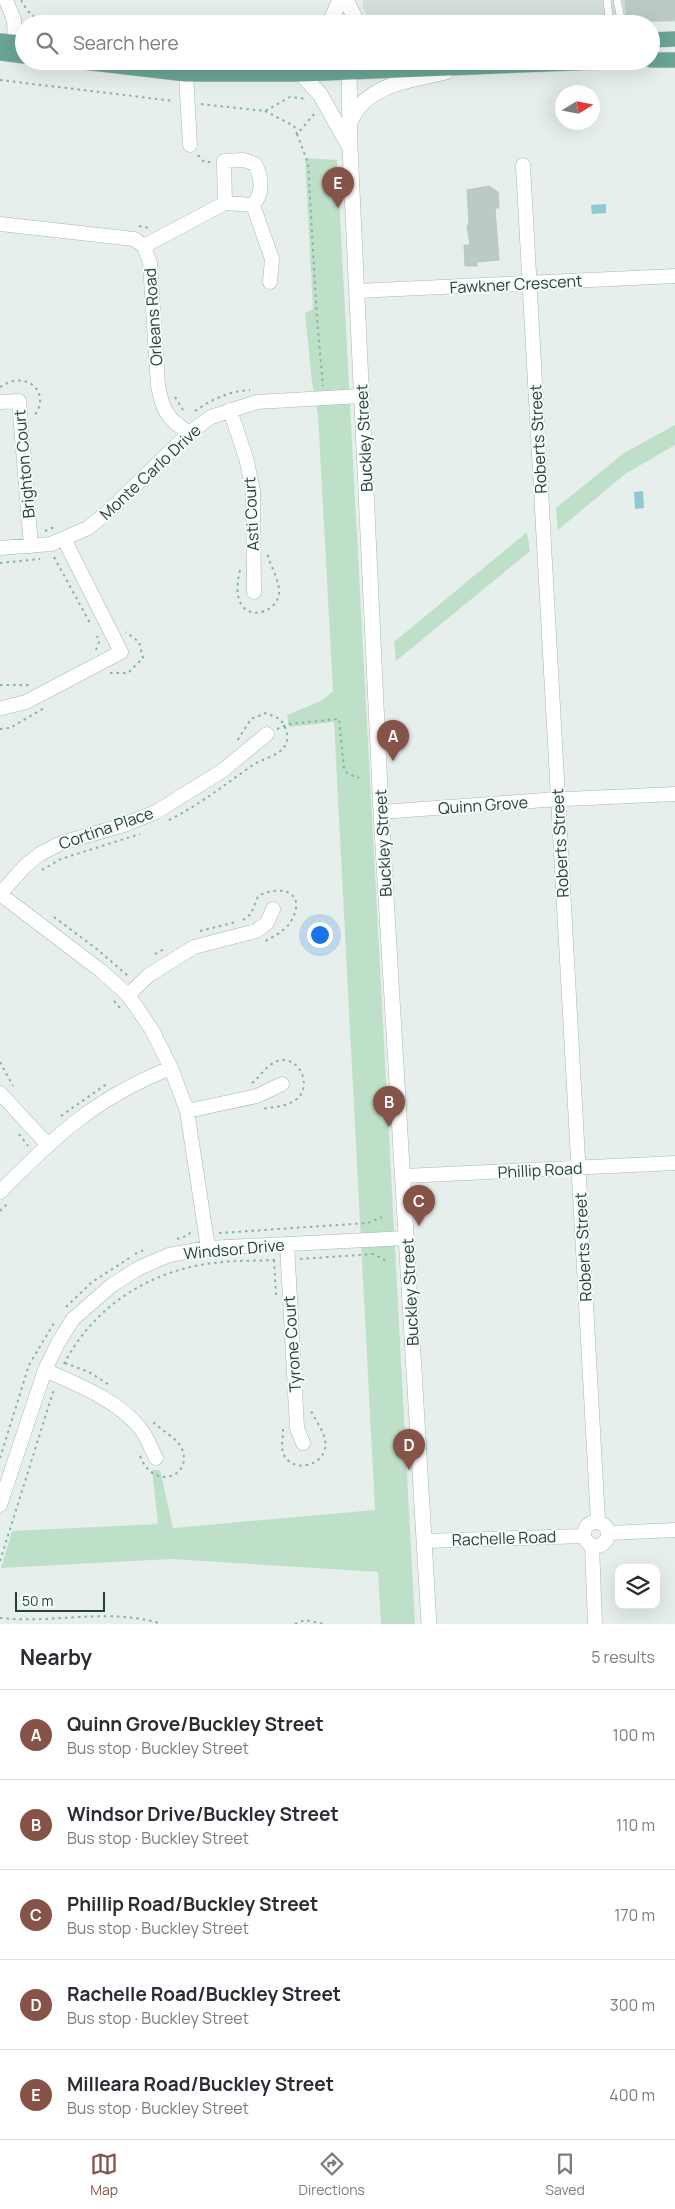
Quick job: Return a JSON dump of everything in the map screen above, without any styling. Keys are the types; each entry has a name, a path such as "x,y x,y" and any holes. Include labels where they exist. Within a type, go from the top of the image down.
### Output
{"main road":[{"path":"334,15 343,0"},
{"path":"343,0 345,15"},
{"path":"343,0 352,15"},
{"path":"660,40 675,39"},
{"path":"0,41 15,42"},
{"path":"0,53 15,55"},
{"path":"660,60 675,60"},
{"path":"152,70 186,74 301,74 328,70"},
{"name":"Buckley Street","path":"349,70 350,148 381,812 429,1624"},
{"path":"350,122 362,102 377,92 400,83 455,70"},
{"path":"301,74 320,94 350,148"}],"street":[{"path":"6,0 15,24"},
{"path":"0,53 15,46"},
{"path":"186,74 190,145"},
{"path":"225,203 224,161 244,160 254,164 260,175 261,188 259,198 254,205"},
{"name":"Roberts Street","path":"523,165 598,1521"},
{"path":"144,246 225,203 254,205"},
{"path":"254,205 272,259 270,282"},
{"name":"Orleans Road","path":"0,224 134,239 144,246 150,263 158,386 161,405 172,421 189,433"},
{"name":"Fawkner Crescent","path":"358,291 675,276"},
{"name":"Monte Carlo Drive","path":"0,548 51,544 67,545 110,510 189,433 212,417 257,402 362,396"},
{"name":"Brighton Court","path":"0,402 19,401 32,546"},
{"name":"Asti Court","path":"230,410 246,458 253,490 254,592"},
{"path":"2,708 26,702 41,695 121,652 67,545"},
{"name":"Cortina Place","path":"0,894 25,866 40,854 61,843 124,825 156,812 222,771 267,734"},
{"name":"Quinn Grove","path":"381,812 675,794"},
{"path":"0,894 63,940 128,995 152,1030 171,1068 187,1110 208,1248"},
{"path":"128,995 150,975 194,947 256,931 267,923 273,909"},
{"path":"0,1192 47,1144 99,1103 131,1084 171,1068"},
{"path":"187,1110 257,1096 282,1084"},
{"path":"0,1093 47,1144"},
{"name":"Phillip Road","path":"404,1176 675,1163"},
{"name":"Windsor Drive","path":"0,1505 51,1373 58,1343 73,1320 112,1286 139,1268 169,1255 208,1248 406,1238"},
{"name":"Tyrone Court","path":"287,1244 297,1428 303,1443"},
{"path":"51,1373 92,1391 122,1410 141,1429 156,1458"},
{"path":"588,1540 604,1544 608,1533 605,1525 598,1521 587,1525 588,1540 595,1624"},
{"path":"608,1533 675,1530"},
{"name":"Rachelle Road","path":"424,1541 588,1540"}],"lane":[{"path":"607,0 609,15"},
{"path":"617,0 620,15"}],"path":[{"path":"21,0 32,15"},
{"path":"0,80 265,112 294,126 308,163 323,386 329,386"},
{"path":"265,112 290,97 310,99"},
{"path":"297,134 316,112"},
{"path":"190,145 204,162 224,161"},
{"path":"138,226 158,229 162,237"},
{"path":"172,390 187,417"},
{"path":"0,563 29,561 54,556 67,545"},
{"path":"54,556 92,625"},
{"path":"96,650 99,642 97,634"},
{"path":"0,686 32,685"},
{"path":"236,744 251,719 258,715 272,715 280,719 284,726"},
{"path":"267,734 284,726 340,719 344,769 348,774 359,778"},
{"path":"111,998 122,1011"},
{"path":"252,1084 267,1068 277,1061 289,1061 298,1065 302,1072 304,1090 300,1096 292,1103 260,1109"},
{"path":"0,1211 13,1198"},
{"path":"175,1240 189,1235 206,1233 368,1223 382,1216"},
{"path":"189,1235 192,1228"},
{"path":"64,1309 69,1302 116,1264 151,1247"},
{"path":"0,1561 51,1373 93,1321 136,1287 186,1267 214,1262 287,1260 373,1254 385,1260"},
{"path":"0,1458 29,1365 58,1317"},
{"path":"0,1618 40,1622 95,1617 125,1617 162,1624"},
{"path":"295,1624 305,1620 324,1624"}],"shaded area":[{"path":"363,0 675,0 675,22 660,22 660,15 366,15 363,8"}],"green space":[{"path":"305,158 337,160 415,1624 381,1624 378,1572 171,1559 1,1568 12,1531 158,1524 152,1470 160,1470 173,1528 375,1510 334,722 289,727 287,715 321,701 333,691 318,415 312,382 305,313 313,309"},
{"path":"675,425 675,445 625,474 558,530 556,508 624,453"},
{"path":"527,532 530,551 396,661 394,642"}],"water":[{"path":"606,204 606,213 592,214 591,205"},
{"path":"643,491 644,508 635,509 634,492"}],"building":[{"path":"625,0 675,0 675,20 660,21 660,15 626,15"},
{"path":"489,186 498,192 499,208 495,208 499,260 477,262 477,266 465,266 464,245 470,245 467,225 469,225 467,190"}],"place":[{"name":"Milleara Road/Buckley Street","path":"338,208"},
{"name":"Quinn Grove/Buckley Street","path":"393,761"},
{"name":"Windsor Drive/Buckley Street","path":"389,1127"},
{"name":"Phillip Road/Buckley Street","path":"419,1226"},
{"name":"Rachelle Road/Buckley Street","path":"409,1470"}]}
